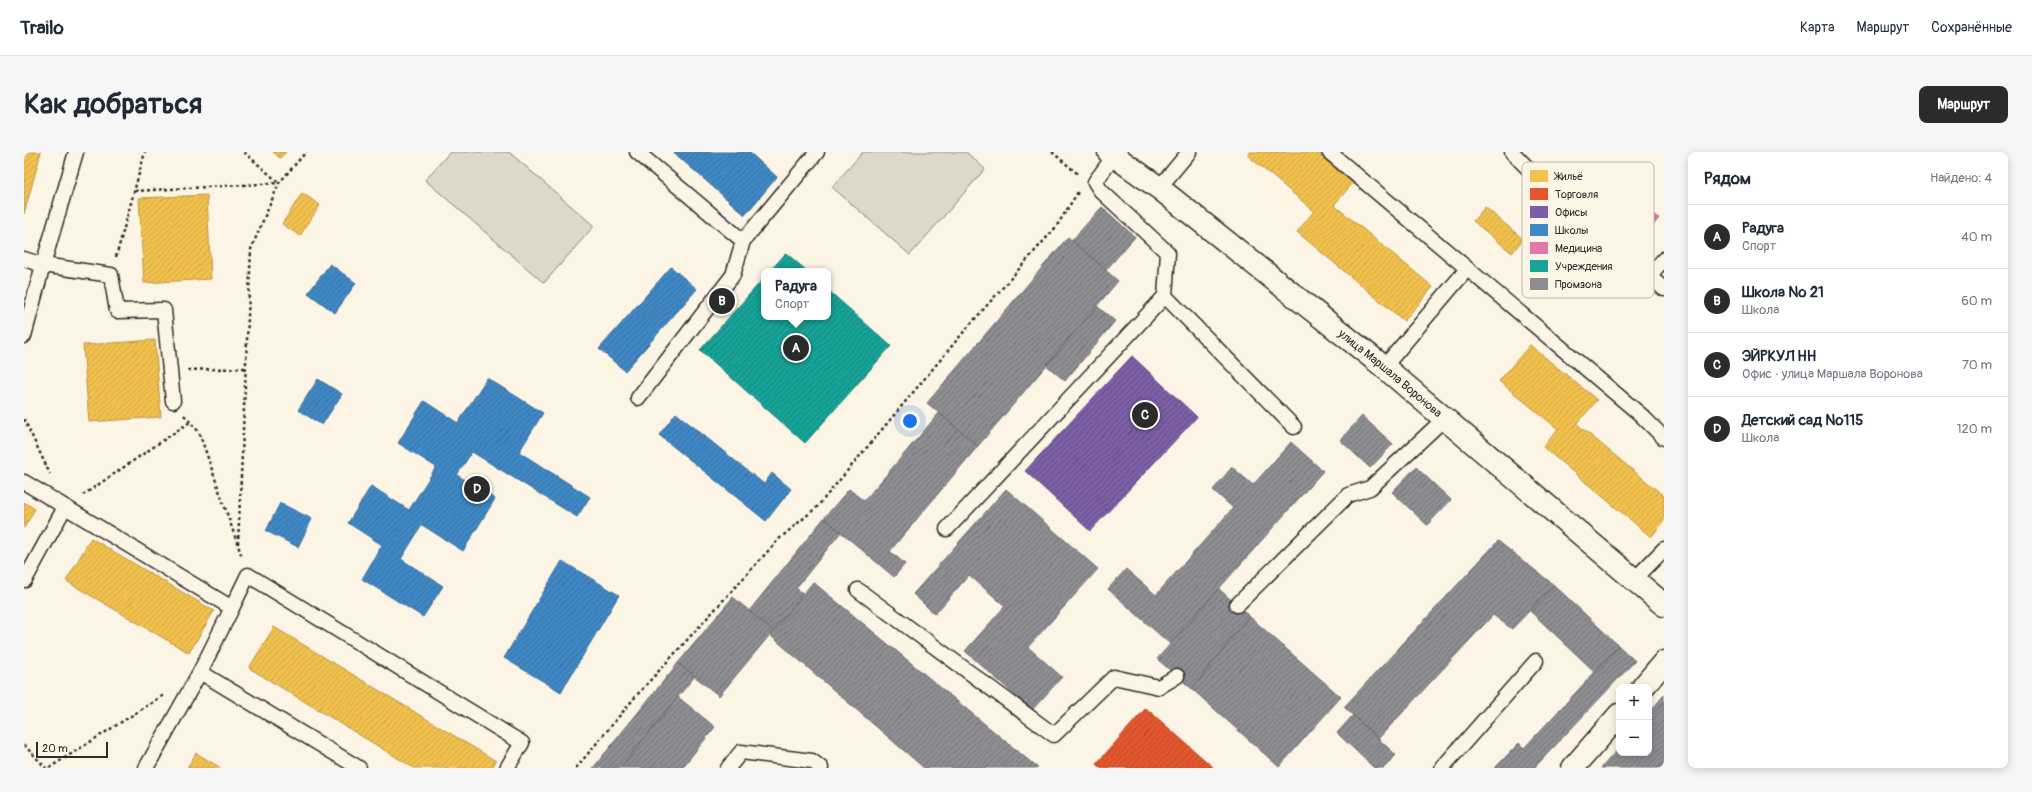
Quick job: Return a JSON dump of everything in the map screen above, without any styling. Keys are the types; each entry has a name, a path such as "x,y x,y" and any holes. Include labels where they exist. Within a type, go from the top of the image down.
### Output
{"street":[{"name":"улица Маршала Воронова","path":"1111,154 1159,188 1384,367 1664,605"},
{"path":"1646,684 1664,662"},
{"path":"1573,768 1616,718"}],"lane":[{"path":"24,336 76,152"},
{"path":"637,152 743,241"},
{"path":"638,398 733,275 743,241 817,152"},
{"path":"1159,188 1189,152"},
{"path":"1329,152 1641,415 1664,438"},
{"path":"1512,152 1522,162"},
{"path":"947,529 1165,296 1168,253 1101,190 1095,182 1111,154"},
{"path":"24,259 43,265 111,274 117,311 164,310 173,401"},
{"path":"1654,270 1664,259"},
{"path":"1384,367 1467,269"},
{"path":"1654,280 1664,289"},
{"path":"1165,296 1294,427"},
{"path":"1237,605 1348,495 1370,488 1444,419"},
{"path":"24,482 232,608"},
{"path":"25,580 65,507"},
{"path":"1634,580 1664,548"},
{"path":"146,768 200,672 248,575 522,743 507,768"},
{"path":"858,590 1054,735 1114,677 1159,687 1177,676"},
{"path":"1442,768 1536,661"},
{"path":"200,672 359,768"},
{"path":"728,768 741,752 812,761 821,768"}],"path":[{"path":"111,274 145,152"},
{"path":"244,152 279,182"},
{"path":"238,544 251,249 279,182 306,152"},
{"path":"1052,152 1084,179"},
{"path":"135,190 279,182"},
{"path":"576,768 636,696 779,539 817,507 967,328 1056,227 1073,202 1078,190"},
{"path":"170,370 246,368"},
{"path":"173,401 199,432 248,575"},
{"path":"24,419 65,507 190,422"},
{"path":"50,768 167,693"},
{"path":"24,745 46,768"}],"shaded area":[{"path":"450,152 509,152 594,226 544,283 425,180"},
{"path":"863,152 966,152 985,169 910,255 832,187"}],"building: Жильё":[{"path":"24,152 41,152 24,214"},
{"path":"273,152 286,152 280,158"},
{"path":"1250,152 1316,152 1353,183 1334,205 1433,287 1404,321 1297,232 1314,211 1247,155"},
{"path":"302,193 320,205 300,236 282,224"},
{"path":"207,195 211,279 144,283 139,198"},
{"path":"1485,207 1522,238 1522,240 1512,253 1473,221"},
{"path":"155,340 161,417 89,422 83,345"},
{"path":"1530,345 1597,400 1577,424 1664,496 1664,521 1651,537 1543,447 1558,429 1499,381"},
{"path":"24,502 35,509 24,528"},
{"path":"91,538 214,611 189,653 66,581"},
{"path":"274,627 496,761 492,768 414,768 249,668"},
{"path":"196,753 221,768 187,768"}],"building: Торговля":[{"path":"1146,708 1214,768 1100,768 1096,764"}],"building: Офисы":[{"path":"1132,356 1197,417 1090,531 1025,471"}],"building: Школы":[{"path":"673,152 749,152 777,177 745,215"},
{"path":"330,264 356,283 335,313 308,293"},
{"path":"671,267 697,289 625,371 599,349"},
{"path":"487,378 543,413 519,452 590,497 577,517 472,452 457,475 495,499 463,551 422,525 401,559 443,586 423,617 362,579 382,545 348,523 371,486 409,510 436,467 398,443 424,401 458,423"},
{"path":"318,379 342,394 322,425 298,410"},
{"path":"676,413 764,484 772,473 791,489 766,521 659,435"},
{"path":"280,503 312,519 298,547 266,531"},
{"path":"562,561 619,595 561,692 504,658"}],"building: Медицина":[{"path":"1654,214 1659,218 1654,224"}],"building: Учреждения":[{"path":"786,253 804,268 773,268"},
{"path":"761,281 761,320 831,320 831,293 891,346 805,443 700,350"}],"building: Промзона":[{"path":"1102,207 1135,237 1106,270 1072,240"},
{"path":"1068,237 1118,281 978,446 927,403"},
{"path":"1097,306 1115,321 1065,381 1046,365"},
{"path":"939,413 978,446 890,551 905,564 894,577 824,518 849,489 864,501"},
{"path":"1362,416 1393,444 1370,468 1340,440"},
{"path":"1291,442 1323,471 1170,644 1108,589 1126,569 1156,595 1233,508 1213,490 1232,467 1253,485"},
{"path":"1416,467 1451,500 1427,525 1392,492"},
{"path":"1006,489 1098,569 1028,647 1062,677 1032,710 965,651 1005,606 969,575 935,614 913,594"},
{"path":"824,518 841,532 796,588 803,593 773,631 749,611"},
{"path":"1498,541 1554,585 1512,629 1493,615 1378,739 1344,707"},
{"path":"813,582 1038,768 924,768 770,635"},
{"path":"1554,585 1619,646 1595,672 1530,611"},
{"path":"1219,589 1249,616 1192,689 1157,659"},
{"path":"733,597 773,631 719,696 678,663"},
{"path":"1249,616 1341,697 1279,767 1192,689"},
{"path":"1619,646 1635,661 1534,768 1495,768 1519,743 1524,748"},
{"path":"678,663 695,676 620,768 593,768"},
{"path":"1664,695 1664,768 1601,768 1616,751 1616,756 1652,756 1652,709"},
{"path":"678,697 715,727 682,768 620,768"},
{"path":"1353,715 1396,755 1384,768 1374,768 1337,733"}],"place":[{"name":"Школа № 21","path":"722,301"},
{"name":"Радуга","path":"796,348"},
{"name":"ЭЙРКУЛ НН","path":"1145,415"},
{"name":"Детский сад №115","path":"477,489"}]}
